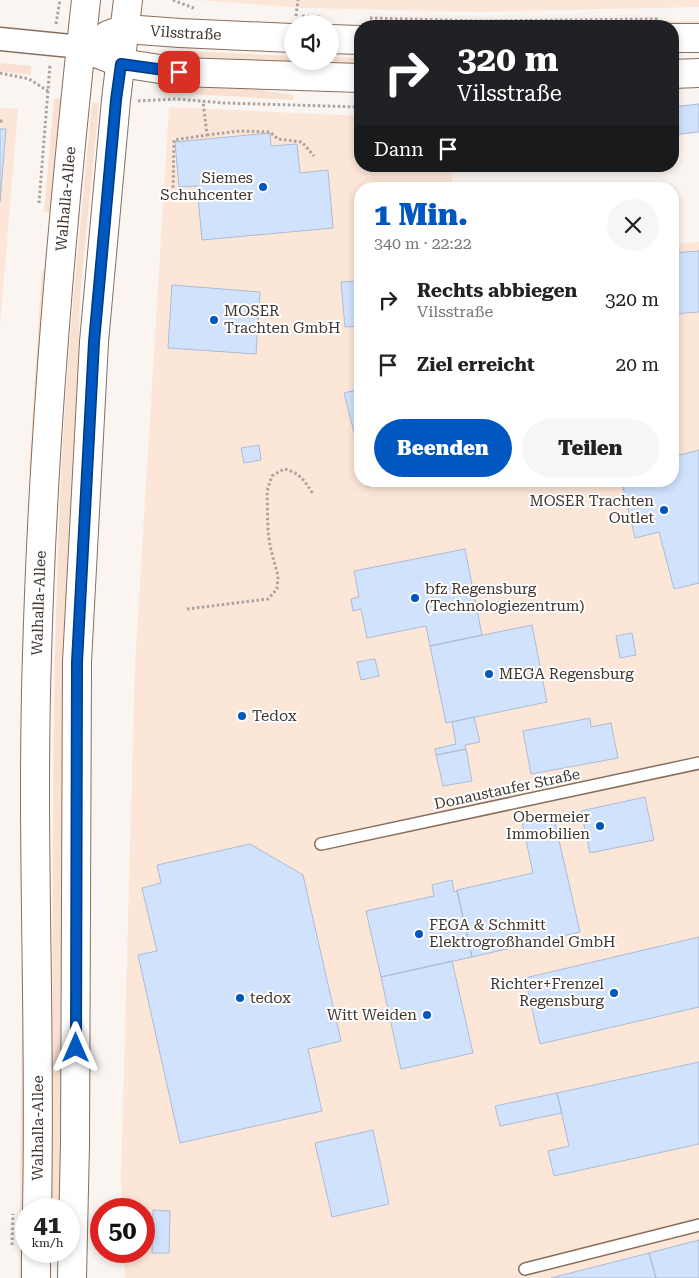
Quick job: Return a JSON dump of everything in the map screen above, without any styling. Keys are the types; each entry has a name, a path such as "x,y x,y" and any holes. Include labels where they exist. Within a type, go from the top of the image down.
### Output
{"main road":[{"name":"Walhalla-Allee","path":"37,1198 37,658 44,485 65,222 86,0"},
{"path":"72,1278 76,1134 77,662 94,342 128,0"},
{"name":"Vilsstraße","path":"81,46 125,29 284,23"},
{"path":"339,28 354,29"},
{"path":"679,32 699,38"},
{"name":"Vilsstraße","path":"81,46 121,64 179,72 354,78"},
{"path":"679,74 699,73"},
{"path":"36,1263 36,1278"}],"street":[{"name":"Vilsstraße","path":"0,39 81,46"}],"lane":[{"name":"Donaustaufer Straße","path":"321,844 699,763"},
{"path":"525,1269 699,1225"}],"path":[{"path":"173,0 199,10"},
{"path":"294,15 298,0"},
{"path":"0,73 29,79 48,91"},
{"path":"176,100 354,107"},
{"path":"202,102 207,136"},
{"path":"176,197 173,192 174,140 240,132 270,132 278,139 302,142 314,156"},
{"path":"187,609 268,598 278,589 278,576 268,531 267,491 272,476 284,469 291,470 300,475 313,494"}],"shaded area":[{"path":"197,0 699,0 699,7 480,12 305,8"},
{"path":"679,21 699,21 699,29 679,27"},
{"path":"190,51 284,56 284,62 190,58"},
{"path":"339,57 354,58 354,65 339,64"},
{"path":"0,63 31,66 31,75 0,71"},
{"path":"189,83 243,85 294,95 293,100 189,94"},
{"path":"63,98 61,177 50,213 44,211 54,99"},
{"path":"92,103 99,103 80,295 75,503 66,1198 52,1198 55,646 62,458 75,280"},
{"path":"169,107 354,116 354,172 452,172 452,182 354,182 354,487 679,487 679,244 699,242 699,1278 125,1278 124,1263 155,1263 155,1198 122,1198 135,665"},
{"path":"0,108 18,109 0,326"},
{"path":"42,270 51,271 38,471 29,471"},
{"path":"23,928 26,1198 20,1198"},
{"path":"19,1263 27,1263 29,1278 19,1278"}],"building":[{"path":"699,104 699,132 679,134 679,106"},
{"path":"0,129 6,129 0,202"},
{"name":"Siemes Schuhcenter","path":"270,133 271,146 297,144 300,173 328,170 333,228 202,240 197,186 179,187 175,142"},
{"path":"699,251 699,312 679,313 679,252"},
{"path":"354,281 354,326 345,327 341,282"},
{"name":"MOSER Trachten GmbH","path":"172,285 260,292 256,354 168,348"},
{"path":"354,390 354,432 344,393"},
{"path":"259,445 261,460 244,463 241,448"},
{"name":"MOSER Trachten Outlet","path":"699,450 699,583 674,589 659,532 635,538 623,487 679,487 679,455"},
{"name":"bfz Regensburg (Technologiezentrum)","path":"465,549 482,635 430,646 426,626 367,638 361,609 353,611 351,599 359,597 354,571"},
{"name":"MEGA Regensburg","path":"532,625 547,702 446,723 430,646"},
{"path":"632,633 636,655 620,658 616,636"},
{"path":"375,659 379,676 361,680 357,662"},
{"path":"474,717 480,742 465,745 466,749 436,755 435,749 456,744 452,722"},
{"path":"590,718 591,727 611,723 618,758 531,774 523,731"},
{"path":"466,749 472,781 443,786 436,755"},
{"path":"645,797 654,840 590,853 581,811"},
{"path":"553,814 580,932 472,957 457,890 533,873 522,822"},
{"name":"tedox","path":"250,844 303,875 341,1041 308,1049 322,1111 180,1143 138,955 157,951 142,888 161,883 157,865"},
{"name":"FEGA & Schmitt Elektrogroßhandel GmbH","path":"452,880 454,892 457,891 472,957 381,977 366,911 434,896 432,885"},
{"name":"Richter+Frenzel Regensburg","path":"699,937 699,1007 540,1044 525,978"},
{"name":"Witt Weiden","path":"452,961 473,1053 401,1069 381,977"},
{"path":"699,1062 699,1144 554,1176 548,1151 569,1146 557,1093"},
{"path":"557,1093 562,1113 500,1126 495,1106"},
{"path":"373,1130 389,1204 332,1217 315,1143"},
{"path":"155,1210 170,1211 169,1253 155,1253"},
{"path":"699,1240 699,1278 656,1278 649,1253"},
{"path":"649,1253 656,1278 551,1278"}],"place":[{"name":"Siemes Schuhcenter","path":"263,187"},
{"name":"MOSER Trachten GmbH","path":"214,320"},
{"name":"MOSER Trachten Outlet","path":"664,510"},
{"name":"bfz Regensburg (Technologiezentrum)","path":"415,598"},
{"name":"MEGA Regensburg","path":"489,674"},
{"name":"Tedox","path":"242,716"},
{"name":"Obermeier Immobilien","path":"600,826"},
{"name":"FEGA & Schmitt Elektrogroßhandel GmbH","path":"419,934"},
{"name":"Richter+Frenzel Regensburg","path":"614,993"},
{"name":"tedox","path":"240,998"},
{"name":"Witt Weiden","path":"427,1015"}],"route":[{"path":"76,1048 77,662 94,342 116,100 121,64 179,72"}]}
